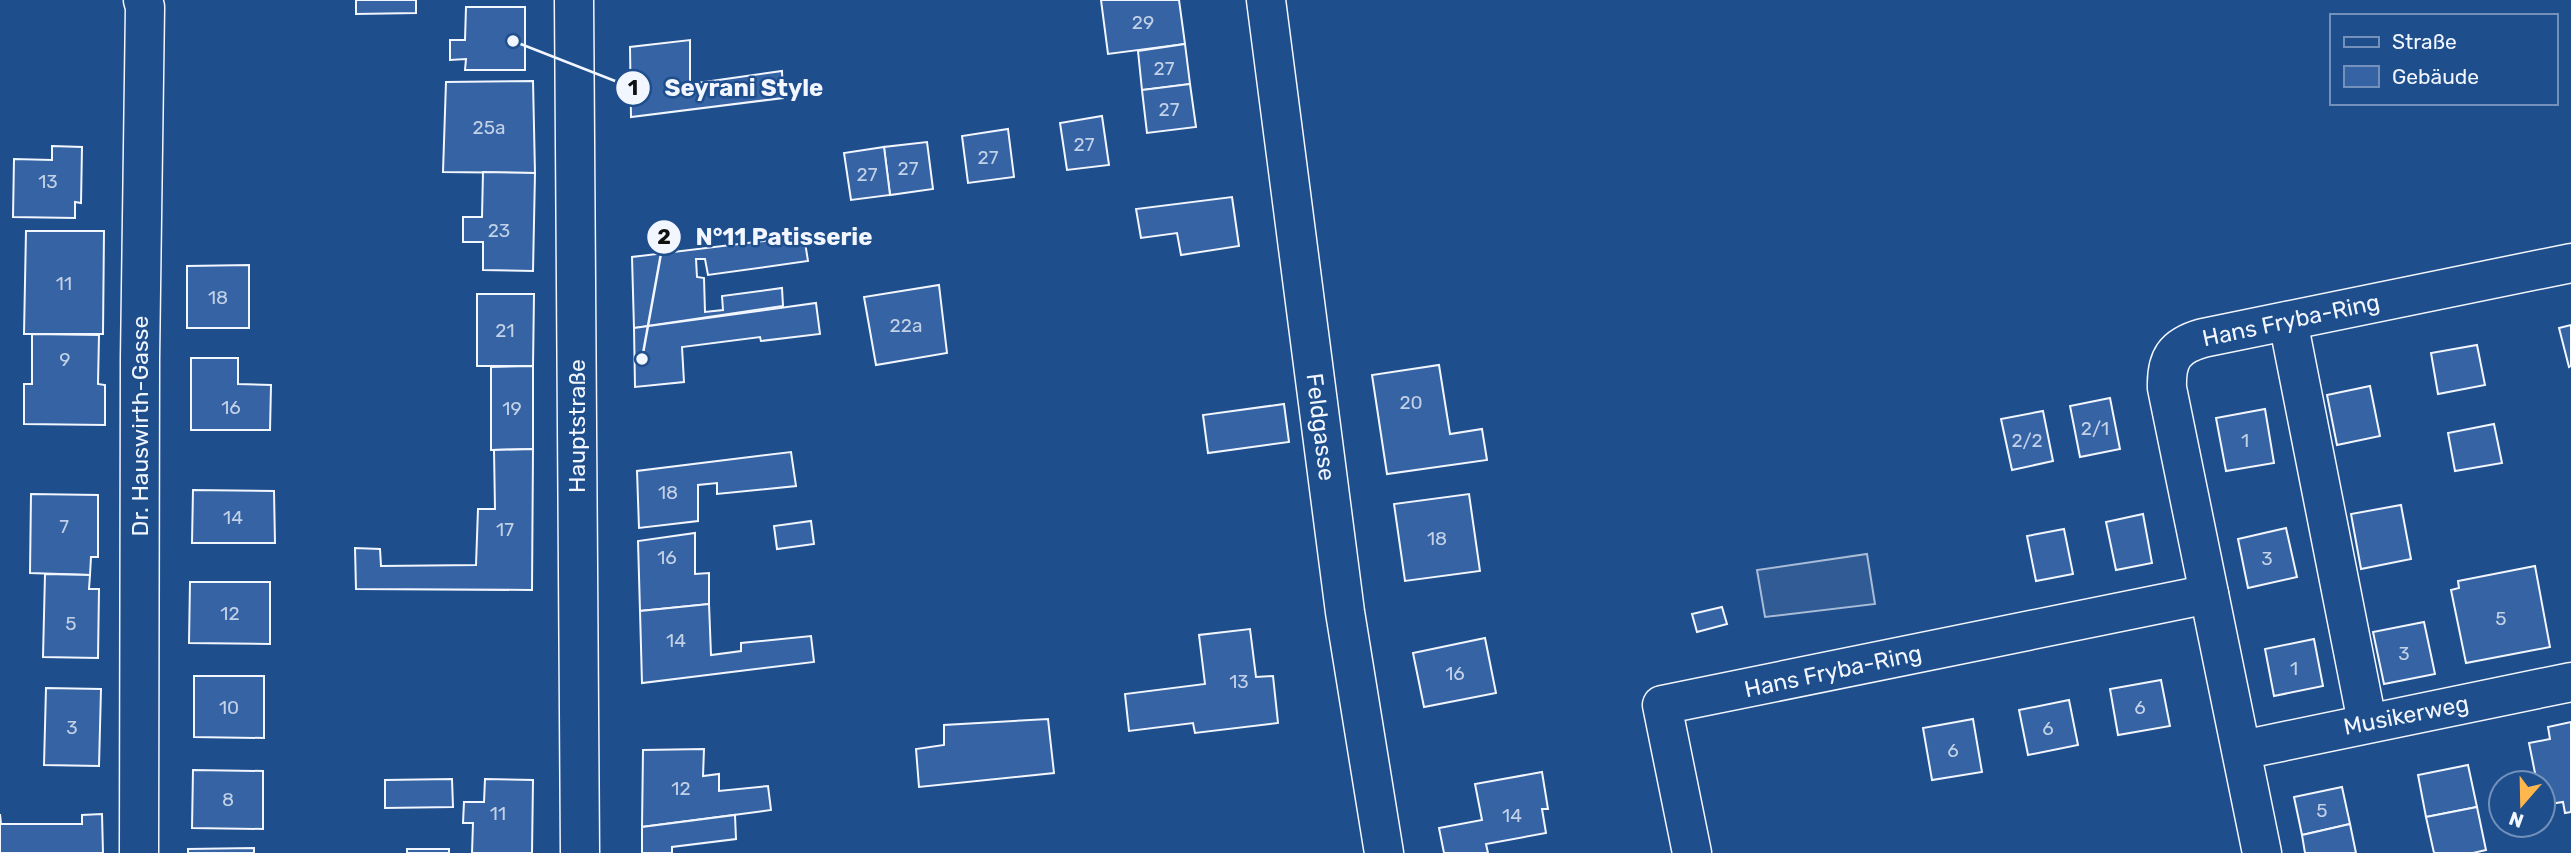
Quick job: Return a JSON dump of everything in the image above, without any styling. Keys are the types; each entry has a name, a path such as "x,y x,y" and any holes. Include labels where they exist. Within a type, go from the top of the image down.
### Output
{"street":[{"name":"Dr. Hauswirth-Gasse","path":"139,853 143,0"},
{"name":"Hauptstraße","path":"574,0 580,853"},
{"name":"Feldgasse","path":"1266,0 1345,612 1384,853"},
{"name":"Hans Fryba-Ring","path":"2262,853 2168,388 2168,368 2177,351 2192,340 2571,263"},
{"path":"2288,321 2367,722"},
{"name":"Hans Fryba-Ring","path":"1692,853 1662,705 2209,594"},
{"name":"Musikerweg","path":"2242,750 2367,722 2571,682"}],"shaded area":[{"path":"1867,554 1875,604 1765,617 1757,570"}],"building":[{"path":"356,0 416,0 416,13 356,14"},
{"path":"1101,0 1179,0 1185,44 1108,54"},
{"path":"466,7 525,7 525,70 465,70 466,59 450,60 450,40 465,40"},
{"path":"690,40 690,84 782,71 783,98 631,117 630,47"},
{"path":"1185,44 1190,84 1142,90 1138,51"},
{"path":"533,81 535,173 443,172 446,82"},
{"path":"1190,84 1196,127 1147,133 1142,90"},
{"path":"1102,116 1109,165 1067,170 1060,123"},
{"path":"1008,129 1014,177 968,183 962,136"},
{"path":"927,142 933,189 890,195 884,147"},
{"path":"52,146 82,147 81,203 75,202 75,218 13,217 14,159 52,160"},
{"path":"884,147 890,195 851,200 844,153"},
{"path":"483,172 535,173 533,271 483,270 483,242 463,242 463,217 482,217"},
{"path":"1232,197 1239,246 1181,255 1177,233 1141,238 1136,209"},
{"path":"26,231 104,231 103,334 24,334"},
{"path":"804,236 808,261 708,275 705,259 696,259 697,277 704,278 705,312 723,310 722,296 782,288 783,306 634,328 632,257"},
{"path":"249,265 249,328 187,328 187,266"},
{"path":"939,285 947,353 876,365 864,297"},
{"path":"477,294 534,294 533,366 477,366"},
{"path":"816,303 820,334 761,341 760,337 682,347 684,382 635,387 634,328"},
{"path":"2571,325 2571,366 2569,367 2559,328"},
{"path":"32,334 99,335 98,384 105,385 105,425 24,424 24,384 32,384"},
{"path":"2477,345 2485,385 2438,394 2431,353"},
{"path":"191,358 238,358 238,384 271,385 270,430 191,430"},
{"path":"1439,365 1450,434 1482,429 1487,460 1387,474 1372,375"},
{"path":"533,366 533,449 491,450 491,367"},
{"path":"2370,386 2380,436 2337,445 2327,395"},
{"path":"2110,398 2120,449 2080,457 2070,406"},
{"path":"1284,404 1289,442 1208,453 1203,415"},
{"path":"2265,409 2274,463 2226,471 2216,418"},
{"path":"2043,411 2053,461 2012,470 2001,419"},
{"path":"2494,424 2502,463 2455,471 2448,433"},
{"path":"533,449 532,590 356,589 355,548 380,549 381,566 476,565 478,509 495,509 494,450"},
{"path":"791,452 796,486 717,494 717,483 698,485 698,521 639,528 637,471"},
{"path":"193,490 274,491 275,543 192,543"},
{"path":"31,494 98,495 98,557 91,557 90,575 30,573"},
{"path":"1469,494 1480,571 1405,581 1394,504"},
{"path":"2401,505 2411,559 2361,569 2351,514"},
{"path":"2143,514 2152,563 2116,570 2106,522"},
{"path":"811,521 814,544 777,549 774,526"},
{"path":"2286,528 2297,577 2248,588 2238,539"},
{"path":"2064,529 2073,574 2036,581 2027,536"},
{"path":"695,533 695,574 709,573 709,604 640,611 638,541"},
{"path":"2535,566 2550,647 2466,663 2451,590 2459,588 2458,581"},
{"path":"45,574 90,575 89,589 99,589 98,658 43,657"},
{"path":"190,582 270,582 270,644 189,643"},
{"path":"709,604 711,655 741,651 741,643 811,636 814,662 642,683 640,611"},
{"path":"1722,607 1727,624 1697,632 1692,614"},
{"path":"2424,622 2435,674 2384,684 2373,632"},
{"path":"1250,629 1256,677 1273,676 1278,723 1195,733 1193,723 1129,731 1125,694 1205,684 1199,635"},
{"path":"1485,638 1496,693 1424,707 1413,653"},
{"path":"2314,639 2323,686 2274,696 2265,649"},
{"path":"194,676 264,676 264,738 194,737"},
{"path":"2161,680 2170,726 2118,735 2110,689"},
{"path":"46,688 101,689 99,766 44,765"},
{"path":"2069,700 2078,745 2028,755 2019,710"},
{"path":"1048,719 1054,773 919,787 916,749 944,745 944,725"},
{"path":"1973,719 1982,772 1932,780 1923,728"},
{"path":"2571,722 2571,812 2565,813 2563,802 2557,803 2557,769 2534,769 2529,743 2550,739 2548,727"},
{"path":"704,749 703,776 719,774 719,791 768,786 771,810 642,827 643,750"},
{"path":"2468,765 2477,807 2426,817 2418,775"},
{"path":"193,770 263,771 263,829 192,828"},
{"path":"1542,772 1548,809 1542,809 1546,833 1486,844 1488,853 1444,853 1439,828 1482,820 1475,784"},
{"path":"452,779 453,807 385,808 385,780"},
{"path":"485,779 533,780 532,853 472,853 473,823 463,823 464,802 484,802"},
{"path":"2342,787 2350,824 2302,835 2294,797"},
{"path":"2477,807 2486,850 2473,853 2434,853 2426,817"},
{"path":"0,814 1,824 82,824 82,815 102,814 103,853 0,853"},
{"path":"735,815 736,839 672,847 672,853 642,853 642,827"},
{"path":"2350,824 2356,853 2305,853 2302,835"},
{"path":"254,848 254,853 188,853 188,849"},
{"path":"407,849 449,849 449,853 407,853"}],"place":[{"name":"Seyrani Style","path":"513,41"},
{"name":"N°11 Patisserie","path":"642,359"}]}
